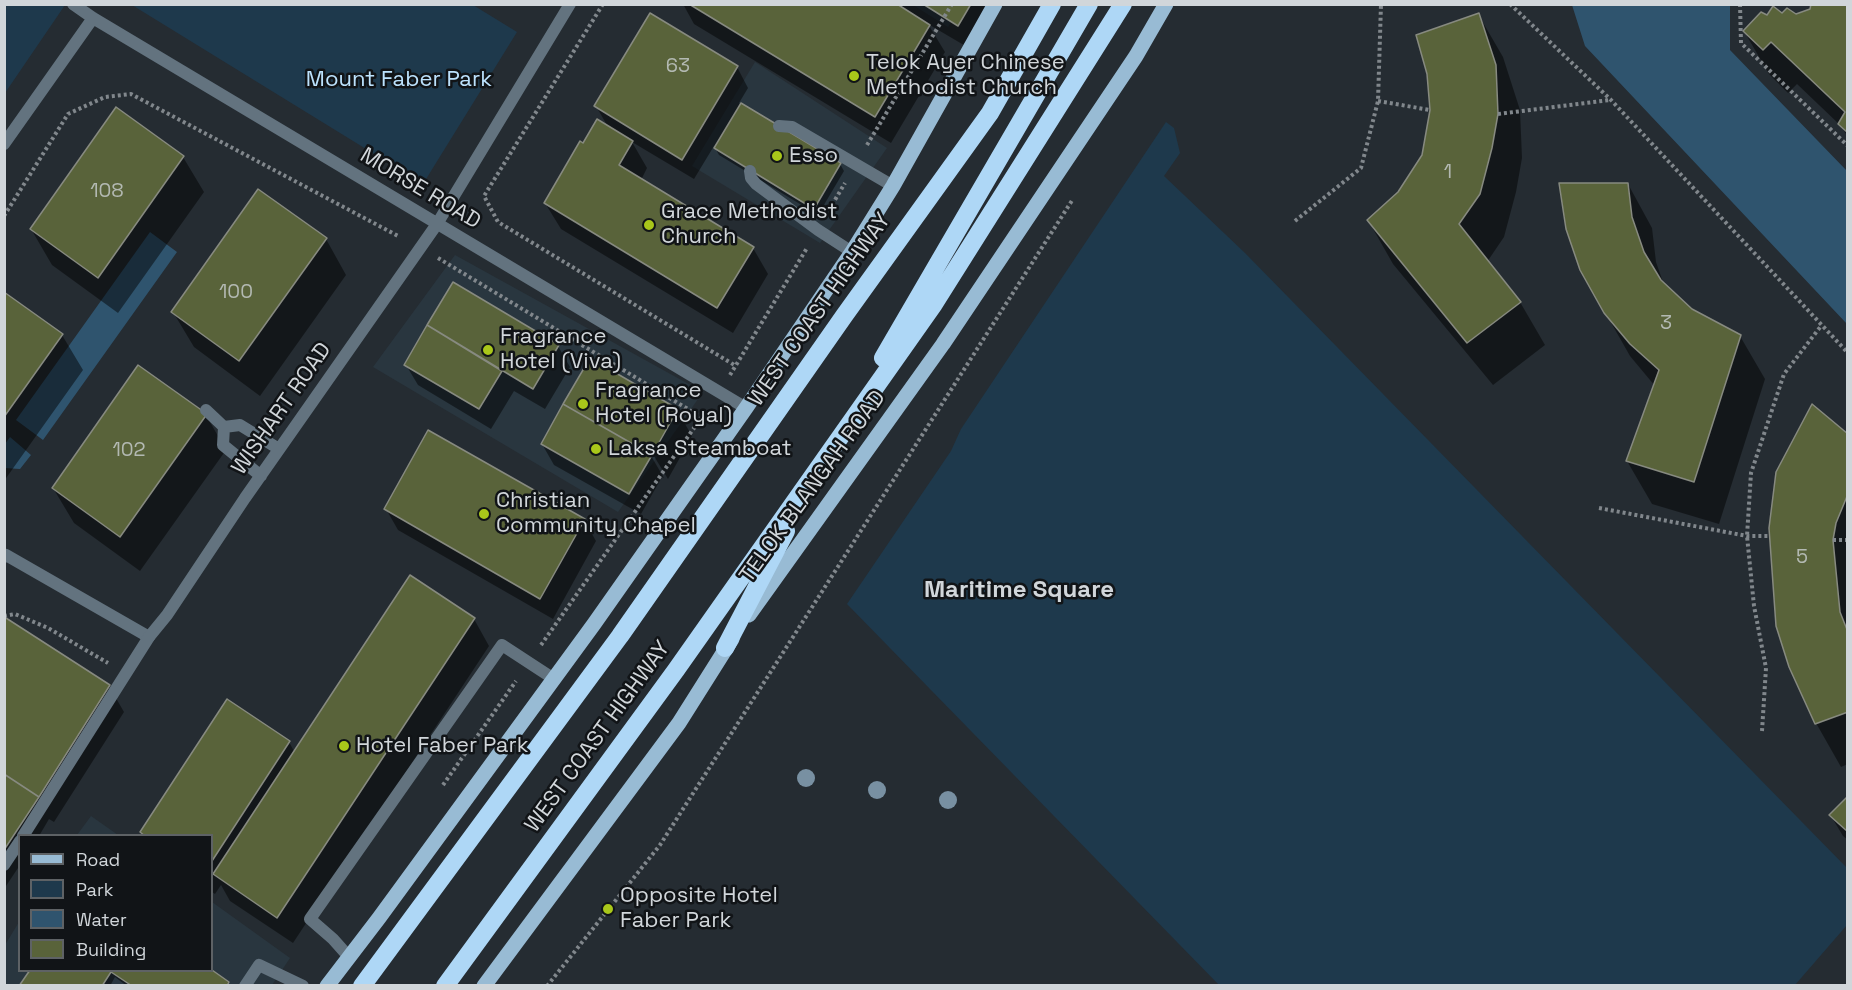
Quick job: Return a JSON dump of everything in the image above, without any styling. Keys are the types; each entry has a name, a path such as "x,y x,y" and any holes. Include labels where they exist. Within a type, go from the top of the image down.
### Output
{"highway":[{"name":"WEST COAST HIGHWAY","path":"362,986 620,636 844,316 990,113 1052,4"},
{"path":"725,648 804,496 1089,4"},
{"name":"WEST COAST HIGHWAY","path":"445,986 676,670 934,304 1123,4"}],"main road":[{"path":"327,986 594,624 746,408 852,252 893,186 995,4"},
{"name":"TELOK BLANGAH ROAD","path":"484,986 679,723 725,648 943,344 1136,56 1166,4"}],"street":[{"name":"MORSE ROAD","path":"73,4 746,408"},
{"name":"WISHART ROAD","path":"24,834 149,637 167,615 279,449 437,224 570,4"},
{"path":"4,144 93,18"},
{"path":"779,126 792,127 893,186"},
{"path":"750,171 751,178 756,184 852,252"},
{"path":"206,410 224,427 223,445 261,476"},
{"path":"224,427 240,425 279,449"},
{"path":"4,557 6,555 149,637"},
{"path":"349,957 310,919 502,645 554,679"},
{"path":"4,865 18,844"},
{"path":"245,986 259,965 303,986"}],"path":[{"path":"603,4 484,196 498,222 736,366"},
{"path":"442,786 720,392 952,4"},
{"path":"1295,221 1361,168 1378,101 1381,4"},
{"path":"1510,4 1611,100 1848,353"},
{"path":"1740,4 1741,43 1848,146"},
{"path":"4,216 68,114 105,97 131,94 421,248 701,417"},
{"path":"1498,114 1611,100"},
{"path":"1378,101 1430,110"},
{"path":"547,986 660,845 1072,199"},
{"path":"1762,731 1766,668 1754,606 1747,536 1751,473 1784,375 1821,326"},
{"path":"1599,508 1747,536 1769,536"},
{"path":"1833,540 1848,540"},
{"path":"4,616 15,614 48,628 112,666"}],"shaded area":[{"path":"913,5 962,5 948,27"},
{"path":"755,62 887,148 820,243 692,166"},
{"path":"455,255 703,392 618,512 373,367"},
{"path":"91,816 117,834 78,834"},
{"path":"213,903 290,958 272,985 5,986 5,945 18,924 18,972 213,972"}],"green space":[{"path":"4,5 65,5 5,93"},
{"name":"Mount Faber Park","path":"132,5 473,5 517,32 423,184"},
{"path":"1166,122 1174,128 1180,153 1164,176 1245,253 1847,868 1847,925 1795,985 1219,985 847,604 951,451 961,429"}],"water":[{"path":"1572,5 1730,5 1730,50 1847,171 1847,324 1585,46"},
{"path":"150,232 177,252 43,440 16,420"},
{"path":"10,437 31,455 20,469 5,468 5,444"}],"building":[{"name":"Telok Ayer Chinese Methodist Church","path":"689,4 897,4 930,25 875,117"},
{"path":"923,4 971,4 958,26"},
{"path":"1811,4 1848,4 1848,133 1838,124 1845,112 1771,42 1763,50 1743,31 1761,12 1767,15 1773,6 1782,13 1787,8 1796,14 1810,9"},
{"path":"650,13 738,66 682,160 594,106"},
{"path":"1479,13 1496,65 1498,114 1480,194 1459,224 1521,302 1467,343 1367,220 1398,192 1422,155 1430,110 1427,74 1416,35"},
{"name":"Esso","path":"741,103 841,163 814,209 714,148"},
{"path":"116,107 184,156 98,278 30,229"},
{"name":"Grace Methodist Church","path":"597,119 633,141 619,165 754,247 717,308 544,203 580,141 583,143"},
{"path":"1559,183 1628,183 1632,217 1644,252 1661,280 1692,309 1741,335 1694,482 1626,461 1659,370 1630,344 1604,313 1580,270 1566,229"},
{"path":"258,189 327,238 239,361 171,312"},
{"path":"453,282 559,345 533,389 427,325"},
{"path":"4,292 63,334 4,417"},
{"path":"427,325 502,371 479,409 404,365"},
{"path":"590,358 678,409 652,455 563,404"},
{"path":"138,365 207,414 120,537 52,488"},
{"name":"Laksa Steamboat","path":"563,404 652,455 629,494 541,444"},
{"path":"1812,404 1848,434 1848,494 1836,523 1833,540 1840,612 1848,632 1848,712 1815,724 1789,667 1776,626 1769,528 1776,472"},
{"name":"Christian Community Chapel","path":"428,430 585,519 540,599 384,509"},
{"name":"Hotel Faber Park","path":"410,575 475,618 277,918 213,874"},
{"path":"6,618 110,685 39,797 4,774 4,621"},
{"path":"227,699 290,741 213,859 213,834 142,834 140,832"},
{"path":"4,774 39,797 4,850"},
{"path":"1848,796 1848,832 1829,815"},
{"path":"213,971 229,982 227,986 132,986 111,972"},
{"path":"29,972 111,972 102,986 19,986"}],"place":[{"name":"Telok Ayer Chinese Methodist Church","path":"854,76"},
{"name":"Esso","path":"777,156"},
{"name":"Grace Methodist Church","path":"649,225"},
{"name":"Fragrance Hotel (Viva)","path":"488,350"},
{"name":"Fragrance Hotel (Royal)","path":"583,404"},
{"name":"Laksa Steamboat","path":"596,449"},
{"name":"Christian Community Chapel","path":"484,514"},
{"name":"Hotel Faber Park","path":"344,746"},
{"name":"Opposite Hotel Faber Park","path":"608,909"}],"district":[{"name":"Maritime Square","path":"1019,590"}]}
